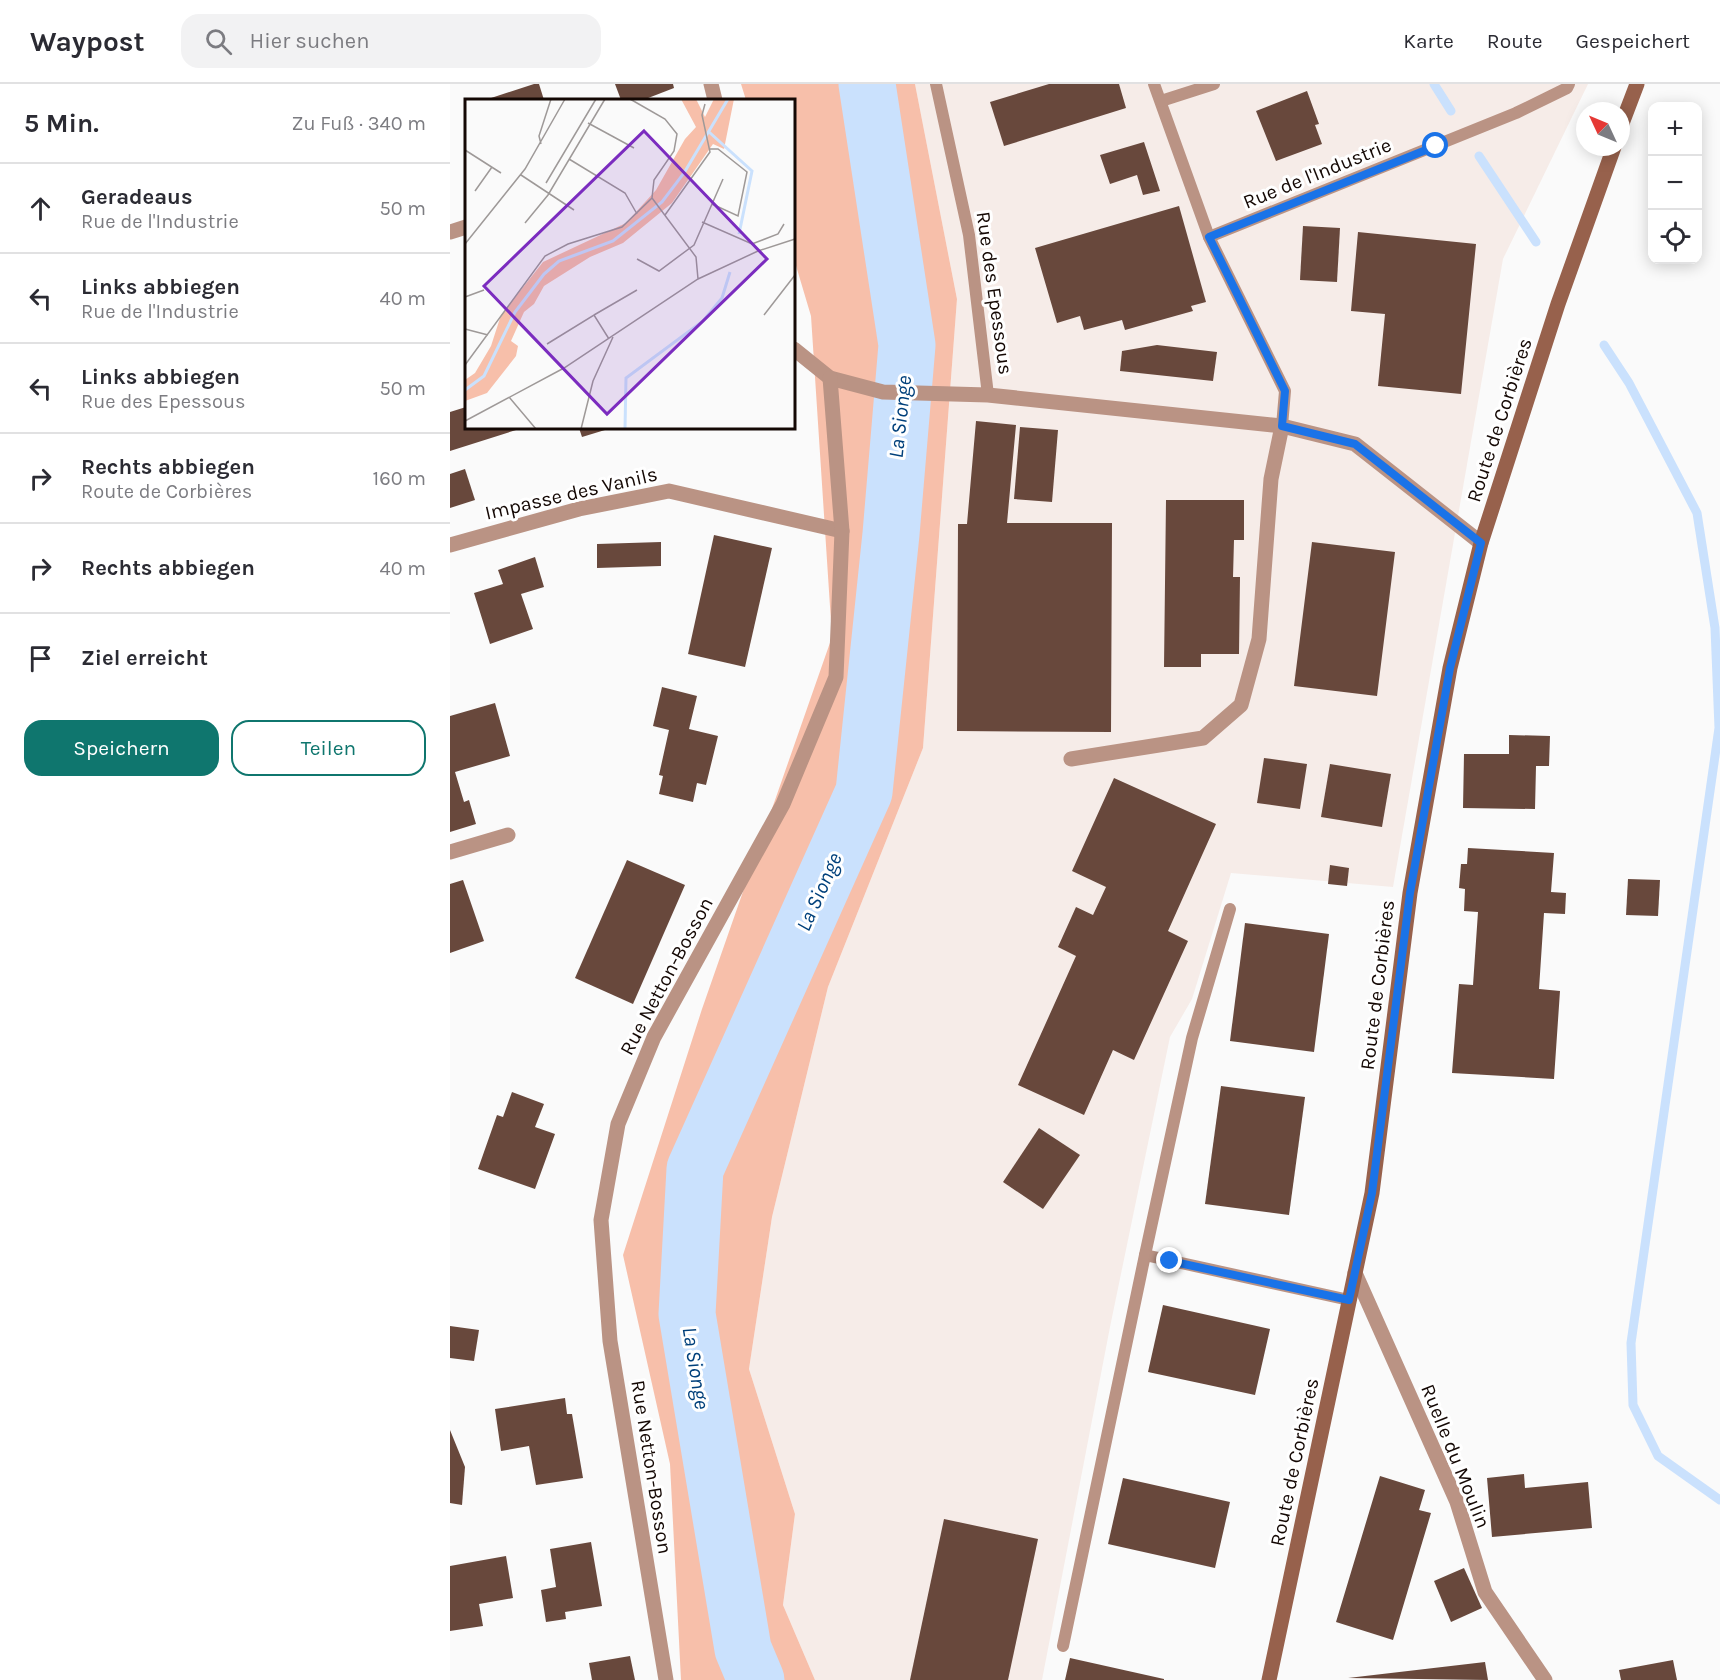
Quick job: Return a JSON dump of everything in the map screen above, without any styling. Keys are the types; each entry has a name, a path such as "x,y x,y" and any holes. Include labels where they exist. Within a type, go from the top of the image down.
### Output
{"main road":[{"path":"1630,102 1637,84"},
{"name":"Route de Corbières","path":"1269,1680 1372,1193 1410,893 1450,668 1481,543 1558,304 1611,156"}],"street":[{"path":"711,84 715,99"},
{"path":"450,232 465,227"},
{"path":"795,350 830,378 883,392 988,395"},
{"name":"Rue Netton-Bosson","path":"666,1680 610,1341 601,1220 618,1124 654,1036 783,804 836,677 842,531 830,378"},
{"name":"Rue des Epessous","path":"988,395 1282,426 1355,444 1481,543"},
{"path":"1071,759 1203,738 1241,705 1259,639 1271,479 1282,426"},
{"name":"Impasse des Vanils","path":"450,545 579,510 669,491 842,531"},
{"path":"450,852 508,835"},
{"name":"Ruelle du Moulin","path":"1355,1273 1457,1502 1485,1592 1545,1680"}],"lane":[{"name":"Rue des Epessous","path":"936,84 969,235 988,395"},
{"path":"1154,84 1209,237 1285,391 1282,426"},
{"path":"1161,101 1215,84"},
{"name":"Rue de l'Industrie","path":"1209,237 1516,113 1567,88 1569,84"},
{"path":"1063,1646 1192,1038 1230,909"},
{"path":"1145,1255 1349,1300"}],"shaded area":[{"path":"741,84 915,84 957,299 923,748 828,987 772,1217 749,1369 795,1514 783,1605 815,1680 681,1680 670,1464 623,1255 702,1009 832,637 811,316 795,262 795,99 746,99"},
{"path":"915,84 1588,84 1579,102 1576,102 1576,109 1503,259 1393,887 1231,873 1192,999 1170,1037 1110,1327 1042,1680 815,1680 783,1605 795,1514 749,1369 772,1217 828,987 923,748 957,299"}],"building":[{"path":"539,84 544,99 488,99"},
{"path":"615,84 673,84 674,88 646,99 621,99"},
{"path":"1049,84 1119,84 1126,108 1004,146 990,102"},
{"path":"1307,91 1319,124 1315,125 1322,144 1276,161 1256,111"},
{"path":"1144,142 1160,191 1143,195 1137,175 1110,184 1100,155"},
{"path":"1179,206 1206,302 1191,306 1193,311 1125,330 1122,320 1084,330 1080,316 1057,323 1035,248"},
{"path":"1303,226 1340,228 1337,282 1300,280"},
{"path":"1358,232 1476,244 1461,394 1378,386 1385,314 1351,311"},
{"path":"1157,345 1217,352 1213,381 1120,371 1122,351"},
{"path":"465,407 465,429 516,430 450,451 450,412"},
{"path":"976,421 1016,425 1007,523 1112,523 1111,732 957,731 958,524 967,524"},
{"path":"1020,427 1058,430 1052,502 1014,499"},
{"path":"579,429 605,429 605,430 582,437"},
{"path":"465,469 475,500 450,508 450,474"},
{"path":"1166,500 1244,500 1244,540 1234,540 1233,577 1240,577 1239,654 1201,654 1201,667 1164,667"},
{"path":"714,535 772,548 745,667 688,654"},
{"path":"661,542 661,566 597,568 597,544"},
{"path":"1312,542 1395,552 1377,696 1294,686"},
{"path":"535,557 544,587 521,594 533,629 490,644 474,593 503,584 498,570"},
{"path":"662,687 697,696 689,729 718,736 706,785 697,783 693,802 659,794 663,776 659,775 669,730 653,726"},
{"path":"495,703 510,756 455,772 464,802 469,800 476,824 450,832 450,716"},
{"path":"1509,735 1550,736 1549,766 1536,766 1535,809 1463,808 1464,754 1509,754"},
{"path":"1264,758 1307,764 1300,809 1257,803"},
{"path":"1330,764 1391,774 1382,827 1321,817"},
{"path":"1114,778 1216,824 1168,931 1188,941 1134,1060 1113,1050 1084,1115 1018,1085 1076,956 1058,947 1076,907 1093,915 1106,887 1072,871"},
{"path":"1468,848 1554,853 1551,892 1566,893 1565,914 1544,913 1539,989 1560,991 1554,1079 1452,1073 1459,984 1473,985 1478,912 1464,911 1465,889 1459,888 1461,864 1467,864"},
{"path":"627,860 685,885 633,1004 575,978"},
{"path":"1330,865 1349,868 1347,886 1328,884"},
{"path":"1628,879 1660,880 1658,916 1626,915"},
{"path":"463,880 484,941 450,953 450,884"},
{"path":"1245,923 1329,934 1314,1052 1230,1041"},
{"path":"1221,1086 1305,1097 1289,1215 1205,1204"},
{"path":"512,1092 544,1104 535,1127 555,1134 535,1189 478,1169 497,1115 503,1117"},
{"path":"1039,1128 1080,1155 1043,1209 1003,1182"},
{"path":"1163,1305 1270,1329 1255,1395 1148,1372"},
{"path":"450,1326 479,1330 474,1361 450,1358"},
{"path":"565,1398 567,1414 572,1414 583,1478 536,1485 529,1446 501,1451 495,1409"},
{"path":"450,1430 465,1467 462,1505 450,1503"},
{"path":"1524,1474 1525,1488 1588,1482 1592,1528 1492,1537 1487,1478"},
{"path":"1380,1476 1425,1490 1419,1510 1431,1513 1393,1640 1336,1622"},
{"path":"1123,1478 1230,1502 1215,1568 1108,1544"},
{"path":"944,1519 1038,1539 1008,1680 910,1680"},
{"path":"591,1542 602,1606 565,1612 566,1619 546,1622 541,1590 556,1587 550,1549"},
{"path":"506,1556 513,1598 479,1604 483,1626 450,1631 450,1566"},
{"path":"1464,1568 1482,1608 1451,1622 1434,1581"},
{"path":"630,1656 635,1680 592,1680 589,1663"},
{"path":"1070,1658 1164,1679 1164,1680 1065,1680"},
{"path":"1673,1660 1677,1680 1621,1680 1619,1670"},
{"path":"1485,1662 1488,1680 1348,1678"}],"waterway":[{"name":"La Sionge","path":"756,1680 743,1649 687,1314 695,1169 864,792 891,534 907,345 867,84"},
{"path":"1434,84 1451,111"},
{"path":"1479,156 1536,242"},
{"path":"1604,345 1629,383 1697,513 1715,628 1719,728 1631,1343 1633,1405 1658,1456 1720,1500"}],"route":[{"path":"1170,1261 1349,1300 1372,1193 1410,893 1450,668 1481,543 1355,444 1282,426 1285,391 1209,237 1436,146"}]}
